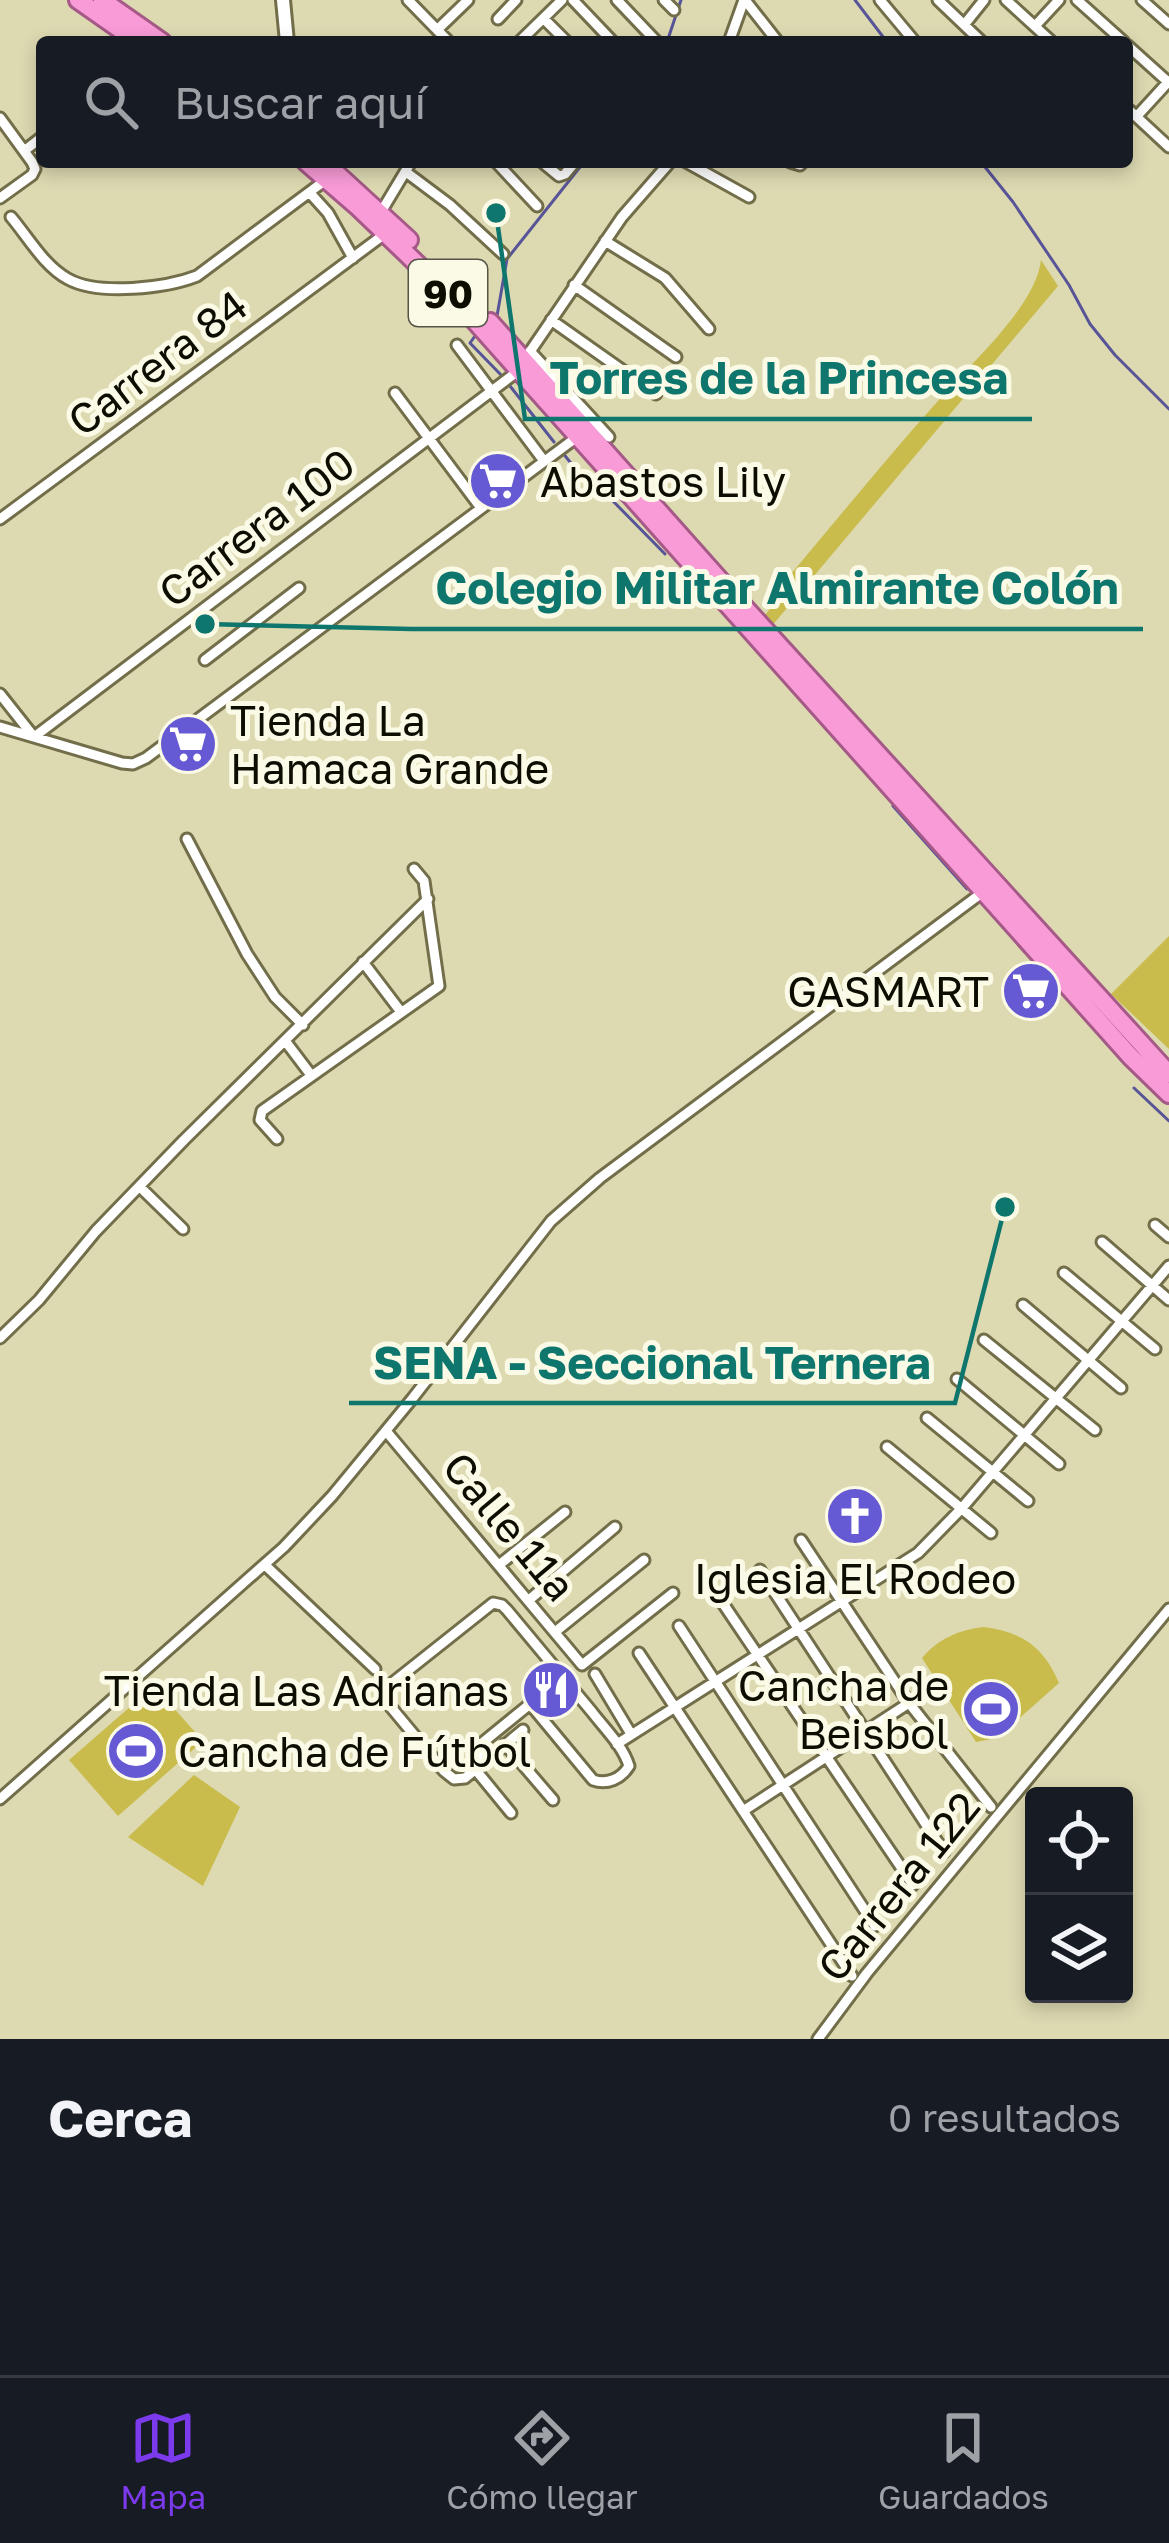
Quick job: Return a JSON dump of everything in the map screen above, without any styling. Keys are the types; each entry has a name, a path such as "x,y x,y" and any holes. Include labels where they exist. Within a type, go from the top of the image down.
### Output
{"highway":[{"path":"78,0 127,36"},
{"path":"102,0 153,36"},
{"name":"90","path":"325,171 381,212 471,301 991,886 1130,1056 1169,1094"},
{"name":"90","path":"325,171 466,311 524,360 577,437 1169,1074"}],"street":[{"path":"283,0 286,36"},
{"path":"437,30 468,0"},
{"path":"498,19 516,0"},
{"path":"526,36 562,0"},
{"path":"573,0 607,36"},
{"path":"617,0 651,36"},
{"path":"664,0 674,10"},
{"path":"730,36 744,0"},
{"path":"744,0 773,36"},
{"path":"880,0 910,36"},
{"path":"938,0 976,36"},
{"path":"964,25 984,0"},
{"path":"1006,0 1043,36"},
{"path":"1035,26 1059,0"},
{"path":"1077,0 1116,36"},
{"path":"1142,0 1169,24"},
{"path":"414,2 442,36"},
{"path":"544,19 561,36"},
{"path":"1133,51 1169,82 1133,111"},
{"path":"1133,113 1169,147"},
{"path":"0,118 35,169 0,198"},
{"path":"24,151 36,142"},
{"path":"381,212 407,168"},
{"path":"409,168 503,254"},
{"path":"502,168 537,206"},
{"name":"Carrera 100","path":"34,737 492,390 524,360 604,241 665,168"},
{"path":"697,168 749,197"},
{"path":"11,217 52,268 69,280 89,287 175,284 197,276 310,193 325,171"},
{"path":"310,193 328,213 353,258"},
{"name":"Carrera 84","path":"0,519 386,233"},
{"path":"604,241 665,278 709,329"},
{"path":"574,285 676,357"},
{"path":"551,320 656,394"},
{"path":"458,345 544,461"},
{"path":"524,360 609,437"},
{"path":"395,393 481,508"},
{"path":"0,727 122,764 146,758 577,437"},
{"path":"206,660 299,588"},
{"path":"0,694 34,737"},
{"path":"187,839 247,954 275,997 303,1025"},
{"path":"278,1139 259,1115 439,986 428,899 424,881 414,869"},
{"path":"0,1799 265,1564 332,1496 551,1220 600,1178 991,886"},
{"path":"0,1338 39,1300 96,1231 428,899"},
{"path":"363,962 401,1012"},
{"path":"286,1042 311,1075"},
{"path":"140,1186 183,1229"},
{"path":"1154,1225 1169,1238"},
{"path":"1102,1242 1169,1300"},
{"path":"617,1744 918,1553 994,1472 1169,1266"},
{"path":"1064,1273 1154,1349"},
{"path":"1022,1306 1120,1388"},
{"path":"985,1340 1094,1430"},
{"path":"957,1379 1059,1464"},
{"path":"926,1418 1028,1502"},
{"name":"Calle 11a","path":"386,1431 583,1665 673,1593"},
{"path":"887,1448 991,1533"},
{"path":"499,1565 565,1512"},
{"path":"529,1600 615,1527"},
{"path":"801,1540 909,1703 991,1807"},
{"path":"556,1632 644,1560"},
{"path":"265,1564 375,1669"},
{"path":"760,1570 944,1852"},
{"path":"720,1599 913,1885"},
{"path":"486,1760 476,1748 530,1704 589,1777 609,1782 628,1769 629,1762 507,1610 489,1604 406,1670 384,1694 388,1706 454,1779 465,1778 523,1730"},
{"name":"Carrera 122","path":"818,2039 867,1973 1169,1609"},
{"path":"679,1626 874,1926"},
{"path":"640,1653 852,1976"},
{"path":"595,1674 632,1734"},
{"path":"540,1716 573,1689"},
{"path":"742,1811 909,1703"},
{"path":"650,1723 657,1734"},
{"path":"506,1744 553,1800"},
{"path":"475,1769 511,1813"}],"shaded area":[{"path":"1041,260 1058,286 771,627 765,615 794,579 791,574 1014,316"},
{"path":"1169,936 1169,1049 1111,994"},
{"name":"Cancha de Beisbol","path":"984,1627 1030,1643 1059,1683 997,1738 976,1742 922,1658 950,1636"},
{"name":"Cancha de Fútbol","path":"154,1686 203,1741 118,1816 69,1760"},
{"path":"194,1775 240,1807 203,1886 128,1837"}],"waterway":[{"path":"669,36 681,0"},
{"path":"855,0 882,36"},
{"path":"497,316 507,259 579,168"},
{"path":"986,168 1069,285 1090,324 1169,409"},
{"path":"475,336 470,343 502,376"},
{"path":"510,386 554,442"},
{"path":"562,452 582,477 610,498 665,554"},
{"path":"893,806 967,889"},
{"path":"1134,1088 1169,1121"}],"place":[{"name":"Torres de la Princesa","path":"496,213"},
{"name":"Abastos Lily","path":"498,481"},
{"name":"Colegio Militar Almirante Colón","path":"205,624"},
{"name":"Tienda La Hamaca Grande","path":"188,744"},
{"name":"GASMART","path":"1031,991"},
{"name":"SENA - Seccional Ternera","path":"1005,1207"},
{"name":"Iglesia El Rodeo","path":"855,1516"},
{"name":"Tienda Las Adrianas","path":"551,1690"},
{"name":"Cancha de Beisbol","path":"991,1709"},
{"name":"Cancha de Fútbol","path":"136,1751"}]}
